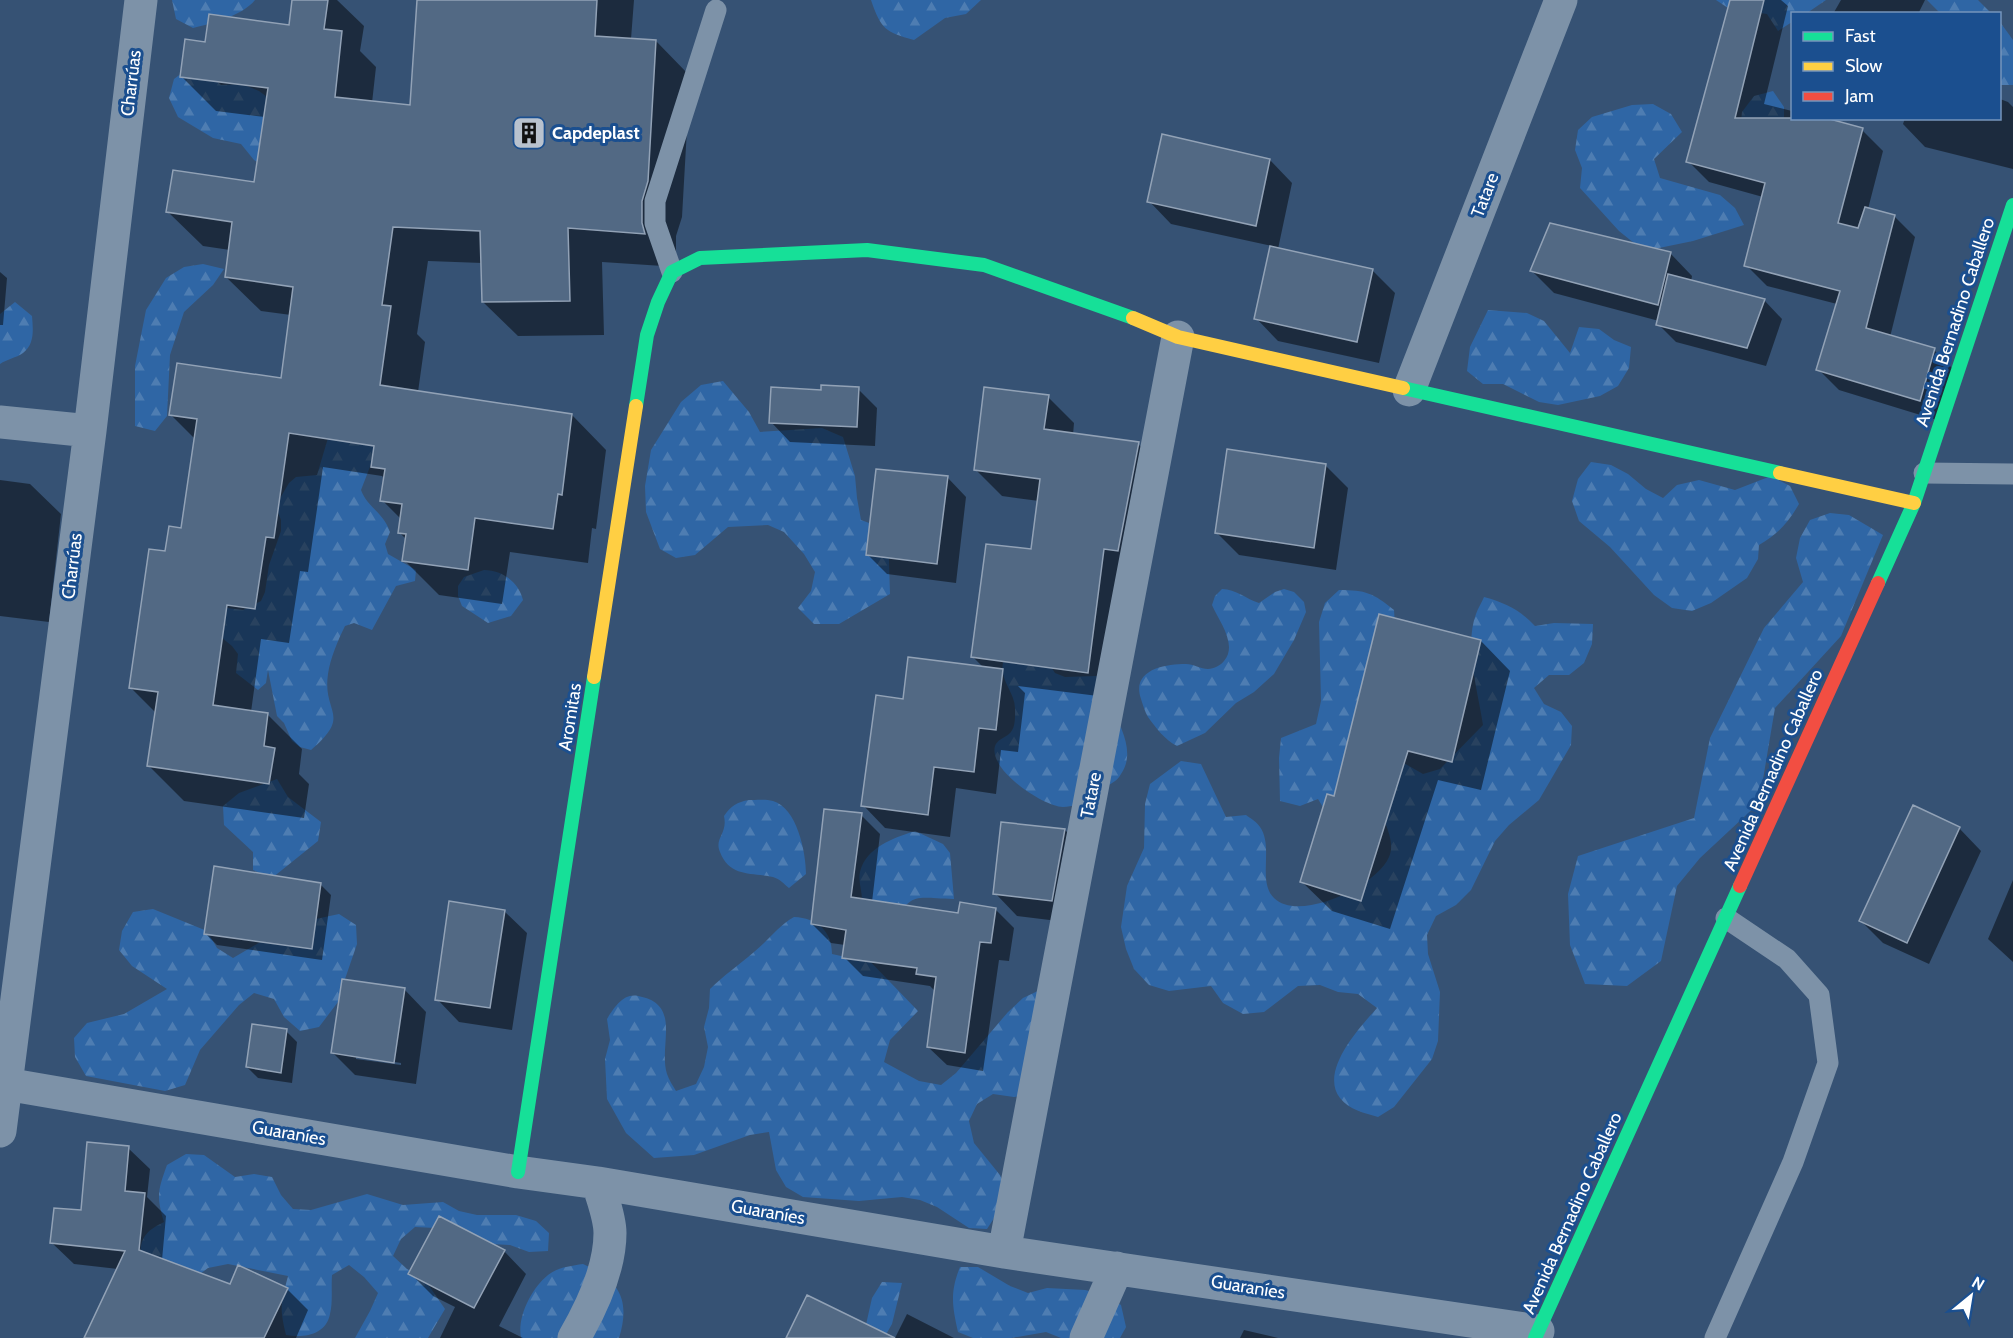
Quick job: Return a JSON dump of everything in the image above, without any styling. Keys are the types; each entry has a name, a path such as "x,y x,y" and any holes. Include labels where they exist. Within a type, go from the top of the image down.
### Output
{"street":[{"name":"Charrúas","path":"0,1131 3,1084 90,431 141,0"},
{"name":"Tatare","path":"1409,390 1561,0"},
{"name":"Avenida Bernadino Caballero","path":"1540,1336 1914,503 2013,205"},
{"path":"672,272 700,258 867,250 984,265 1119,312 1178,338 1914,503"},
{"name":"Aromitas","path":"518,1172 647,335 658,302 672,272"},
{"name":"Tatare","path":"1004,1252 1178,338"},
{"path":"0,422 90,431"},
{"name":"Guaraníes","path":"3,1084 1004,1252 1118,1268 1540,1336"},
{"path":"574,1338 583,1323 605,1271 610,1232 598,1183"},
{"path":"1086,1338 1118,1268"}],"lane":[{"path":"672,272 655,223 655,201 716,10"},
{"path":"1924,473 2013,474"},
{"path":"1715,1338 1793,1162 1828,1063 1819,994 1786,959 1726,918"}],"green space":[{"path":"172,0 255,0 235,15 193,28 176,19"},
{"path":"871,0 981,0 966,14 945,18 914,40 885,28"},
{"path":"1716,0 1826,0 1808,12 1791,12 1791,23 1778,31 1767,14 1728,8"},
{"path":"1927,0 1978,0 1990,12 1939,12"},
{"path":"2001,23 2013,40 2013,85 2001,85"},
{"path":"190,67 208,73 221,85 242,84 259,91 290,114 272,171 254,160 241,144 213,138 178,117 169,98 174,79"},
{"path":"1773,91 1784,107 1784,126 1736,168 1742,112 1754,96"},
{"path":"1653,104 1671,114 1682,132 1654,159 1660,178 1720,195 1735,208 1744,225 1693,241 1654,249 1634,243 1619,231 1580,188 1582,168 1575,150 1578,130 1592,117 1632,105"},
{"path":"203,264 224,269 213,285 184,312 170,355 167,416 155,431 135,426 135,366 146,310 166,278 184,267"},
{"path":"15,302 32,316 31,341 23,353 0,364 0,314"},
{"path":"1488,310 1527,313 1544,321 1570,353 1579,327 1599,329 1614,340 1631,347 1629,368 1618,386 1600,396 1558,405 1539,402 1503,384 1483,384 1467,371 1470,347"},
{"path":"723,381 749,412 760,432 822,428 843,437 855,476 861,520 888,530 890,594 839,624 814,624 798,608 811,591 815,572 804,554 784,532 768,525 728,527 695,555 676,558 660,549 646,512 645,486 651,450 681,402 701,385"},
{"path":"367,420 375,447 373,459 361,490 390,532 385,544 388,554 416,570 415,581 396,586 372,630 354,623 345,626 328,674 327,687 333,714 331,729 311,750 300,747 292,741 284,723 277,716 268,670 266,683 258,690 236,673 238,654 210,628 212,606 243,610 261,601 265,592 269,565 281,531 281,520 277,510 279,500 289,483 296,477 317,475 328,438"},
{"path":"1591,462 1611,465 1663,498 1677,485 1699,480 1735,490 1771,476 1790,486 1799,504 1782,528 1759,545 1758,559 1747,578 1711,603 1692,611 1672,608 1654,595 1610,547 1579,521 1572,501 1578,479"},
{"path":"1830,513 1849,515 1883,535 1841,636 1775,708 1759,803 1700,858 1677,886 1661,961 1627,986 1585,984 1570,945 1568,894 1578,856 1694,818 1710,738 1764,628 1803,582 1796,558 1800,538 1810,520"},
{"path":"484,570 504,575 518,588 523,600 511,616 488,623 462,606 458,596 458,586 464,577"},
{"path":"1222,589 1259,603 1284,589 1294,592 1304,602 1306,612 1294,640 1274,674 1254,692 1236,703 1205,733 1177,746 1165,737 1148,717 1139,689 1141,681 1145,675 1159,667 1189,664 1208,669 1215,668 1223,662 1228,655 1228,640 1212,605 1215,596"},
{"path":"1339,590 1369,594 1394,610 1397,655 1388,754 1423,774 1440,769 1483,725 1473,669 1471,640 1476,614 1484,597 1512,608 1535,626 1554,623 1593,624 1592,644 1584,663 1569,675 1549,675 1534,688 1544,704 1561,712 1572,726 1571,745 1539,800 1509,825 1495,841 1471,890 1456,905 1436,916 1427,935 1428,954 1440,992 1438,1041 1432,1059 1394,1107 1378,1117 1348,1105 1340,1098 1335,1087 1335,1075 1344,1050 1377,1008 1358,994 1338,992 1320,985 1298,986 1264,1012 1243,1014 1223,1003 1211,986 1169,991 1149,985 1134,969 1121,927 1127,886 1144,848 1145,804 1150,784 1181,761 1201,764 1226,817 1246,815 1259,825 1266,844 1266,873 1269,891 1274,898 1286,905 1318,904 1336,898 1354,889 1382,868 1391,852 1391,842 1383,817 1329,817 1318,799 1300,806 1280,801 1281,738 1316,724 1321,701 1319,622 1325,603"},
{"path":"1013,647 1049,664 1055,673 1065,677 1096,676 1105,679 1125,740 1127,757 1118,778 1098,791 1090,801 1063,807 1043,801 1008,776 995,756 996,744 1011,732 1015,722 1013,697 1002,669"},
{"path":"277,779 288,797 321,822 318,841 272,878 253,870 253,852 224,825 223,806 239,793"},
{"path":"749,800 773,801 781,805 794,821 802,843 806,874 789,888 773,877 736,870 724,860 720,852 719,843 725,822 724,816 735,805"},
{"path":"915,831 943,844 950,853 954,899 916,899 904,907 889,926 862,900 860,872 863,863 875,850 890,840"},
{"path":"153,909 207,931 217,948 233,958 267,938 302,922 339,914 356,925 357,944 341,998 319,1027 300,1031 284,1017 274,999 254,993 239,1005 200,1050 185,1085 165,1091 86,1076 75,1057 74,1038 87,1023 124,1014 167,989 132,966 119,950 122,931 133,912"},
{"path":"794,917 810,920 822,927 829,939 832,954 841,956 861,952 918,1011 890,1040 884,1062 919,1081 941,1085 956,1073 1008,1012 1023,998 1040,990 1033,1093 1014,1097 993,1094 977,1104 969,1121 974,1143 1000,1175 1009,1195 987,1229 969,1228 937,1207 920,1200 902,1197 859,1201 803,1197 786,1187 776,1170 769,1132 750,1135 694,1155 654,1158 626,1133 607,1099 605,1059 610,1040 607,1019 616,1006 623,999 638,996 652,1000 660,1007 665,1017 667,1074 676,1091 696,1084 704,1067 708,1047 704,1027 709,1008 710,989"},
{"path":"186,1154 204,1155 235,1177 254,1174 272,1177 281,1195 293,1209 311,1210 367,1194 403,1205 443,1202 459,1211 477,1215 516,1215 536,1221 549,1233 548,1251 529,1252 510,1245 491,1244 456,1229 415,1227 401,1239 393,1256 407,1269 423,1277 445,1309 428,1338 355,1338 378,1293 349,1265 332,1275 331,1309 324,1327 313,1334 286,1335 282,1305 288,1276 228,1264 208,1268 192,1280 141,1267 143,1239 150,1230 164,1222 159,1193 167,1165"},
{"path":"583,1264 606,1277 619,1292 624,1312 619,1338 521,1338 523,1313 536,1288 556,1270"},
{"path":"960,1267 978,1267 1010,1286 1028,1293 1047,1288 1085,1290 1104,1294 1121,1305 1126,1327 1120,1338 1061,1338 1046,1332 1011,1338 973,1338 958,1332 954,1314 953,1291"},
{"path":"882,1282 902,1283 892,1324 884,1338 863,1338 872,1298"}],"building":[{"path":"292,0 328,0 324,29 342,31 335,97 410,105 417,0 597,0 595,36 656,40 648,181 642,201 642,223 645,234 568,228 570,301 482,302 480,231 393,227 382,305 391,306 380,385 572,414 562,495 558,494 553,529 475,518 468,570 402,561 406,534 398,533 402,504 380,501 385,469 371,467 374,446 289,433 274,538 266,537 255,609 227,605 213,705 268,713 264,746 275,748 269,784 147,766 158,692 129,688 149,549 165,551 169,526 181,528 197,419 169,415 177,363 281,378 293,287 225,277 232,222 166,212 173,170 254,182 268,88 180,77 185,39 205,42 209,14 289,25"},
{"path":"1730,0 1764,0 1735,118 1833,120 1863,128 1838,223 1858,228 1865,207 1895,215 1866,328 1935,348 1920,401 1816,370 1840,291 1744,266 1765,183 1686,162"},
{"path":"1162,134 1270,159 1256,226 1147,202"},
{"path":"1550,223 1671,252 1658,305 1530,271"},
{"path":"1270,246 1373,269 1357,342 1254,319"},
{"path":"1668,274 1765,299 1747,348 1656,325"},
{"path":"821,385 859,387 857,427 769,423 771,387 821,390"},
{"path":"984,387 1049,395 1044,429 1139,442 1118,551 1104,549 1088,673 971,657 986,544 1031,549 1040,479 974,470"},
{"path":"1227,449 1326,464 1314,548 1215,533"},
{"path":"876,469 948,476 937,564 866,555"},
{"path":"1379,614 1481,640 1452,762 1408,751 1361,901 1300,882 1327,794 1334,796"},
{"path":"908,657 1003,669 996,730 979,728 974,772 934,767 928,815 861,806 876,695 903,699"},
{"path":"1913,805 1960,827 1907,943 1859,921"},
{"path":"824,809 862,813 851,897 958,913 960,902 996,908 991,943 980,942 965,1053 927,1047 936,977 916,974 917,968 842,958 846,930 811,924"},
{"path":"1001,822 1065,829 1052,901 993,894"},
{"path":"214,866 321,883 312,949 204,934"},
{"path":"449,901 505,910 490,1008 435,1000"},
{"path":"342,979 405,988 394,1063 331,1053"},
{"path":"252,1024 287,1029 281,1073 246,1067"},
{"path":"87,1142 129,1146 125,1191 145,1193 139,1250 230,1284 238,1265 288,1288 264,1338 84,1338 125,1251 50,1243 54,1208 81,1210"},
{"path":"439,1216 505,1250 474,1308 408,1274"},
{"path":"807,1295 895,1338 786,1338"}],"traffic: fast":[{"path":"1878,583 1914,503 2013,205"},
{"path":"636,406 647,335 658,302 672,272 700,258 867,250 984,265 1133,318"},
{"path":"1403,388 1780,473"},
{"path":"518,1172 594,677"},
{"path":"1535,1338 1740,886"}],"traffic: slow":[{"path":"1133,318 1178,337 1403,388"},
{"path":"594,677 636,406"},
{"path":"1780,473 1914,503"}],"traffic: jam":[{"path":"1740,886 1878,583"}],"place":[{"name":"Capdeplast","path":"529,133"}]}
